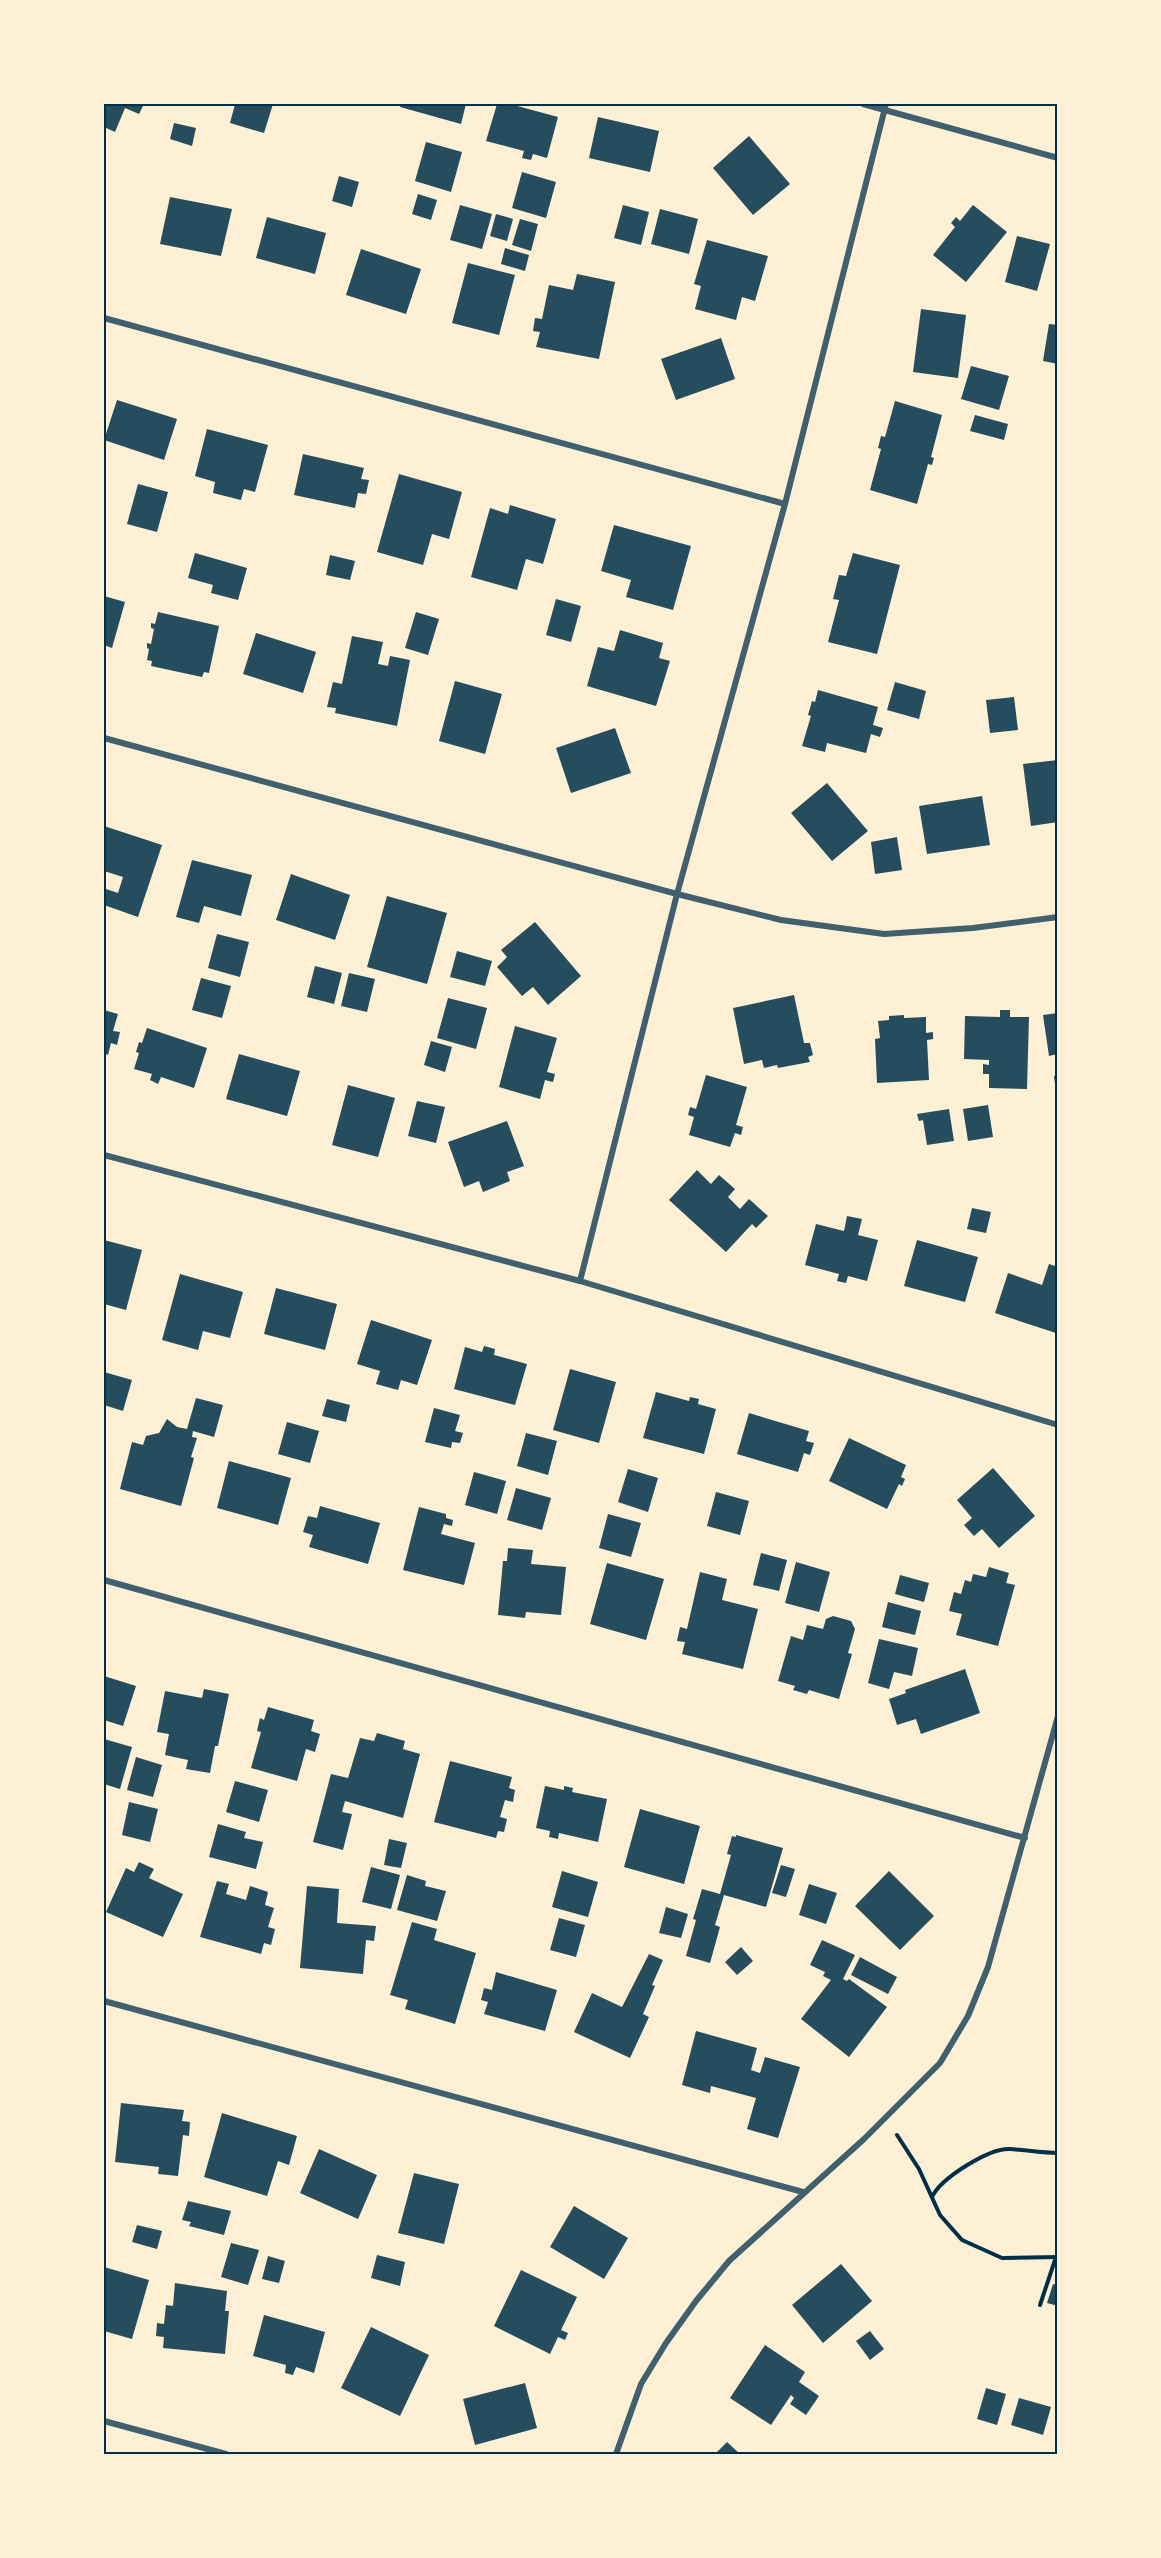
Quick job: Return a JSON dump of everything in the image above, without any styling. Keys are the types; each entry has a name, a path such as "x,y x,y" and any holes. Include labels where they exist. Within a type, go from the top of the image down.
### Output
{"street":[{"path":"863,104 886,107 1058,158"},
{"path":"580,1281 677,894 785,504 886,107"},
{"path":"104,318 785,504"},
{"path":"104,738 677,894 781,920 884,934 973,928 1058,917"},
{"path":"104,1155 580,1281 1058,1425"},
{"path":"104,1580 1025,1838"},
{"path":"616,2454 641,2384 666,2343 729,2261 864,2139 940,2063 968,2016 988,1967 1058,1716"},
{"path":"104,2001 803,2192"},
{"path":"104,2421 226,2454"}],"path":[{"path":"885,2118 919,2169 940,2216 962,2240 1002,2258 1057,2257 1040,2305"},
{"path":"932,2197 937,2186 989,2154 1009,2149 1058,2153"}],"building":[{"path":"104,104 144,104 139,114 125,108 115,132 104,127"},
{"path":"235,104 273,104 264,133 230,123"},
{"path":"401,104 466,104 461,124 400,107"},
{"path":"497,104 510,104 558,117 547,158 533,154 531,160 522,158 524,151 486,141"},
{"path":"598,117 659,131 650,172 589,158"},
{"path":"174,123 196,128 192,146 170,139"},
{"path":"749,136 790,184 753,215 713,168"},
{"path":"426,142 462,152 451,192 415,181"},
{"path":"522,172 556,182 546,218 512,208"},
{"path":"339,176 359,182 352,207 332,201"},
{"path":"418,194 437,200 431,220 412,214"},
{"path":"170,197 232,209 221,256 160,244"},
{"path":"460,205 492,214 482,249 450,240"},
{"path":"623,205 649,212 641,245 614,238"},
{"path":"973,205 1007,232 966,282 933,255 955,227 951,223 956,217 960,221"},
{"path":"660,209 698,219 689,254 651,244"},
{"path":"496,214 513,219 507,241 490,236"},
{"path":"267,217 326,233 315,274 256,258"},
{"path":"520,219 538,224 531,251 512,245"},
{"path":"1017,236 1050,244 1037,291 1005,282"},
{"path":"707,240 768,256 755,301 742,297 736,320 695,309 701,286 694,284"},
{"path":"505,248 529,255 525,271 501,264"},
{"path":"361,249 421,269 406,314 346,295"},
{"path":"468,263 515,275 499,335 452,323"},
{"path":"577,274 615,282 599,359 536,347 540,332 533,331 535,318 542,319 549,285 573,290"},
{"path":"921,309 966,315 958,378 913,372"},
{"path":"1049,324 1058,325 1058,364 1043,361"},
{"path":"721,338 735,379 676,400 661,359"},
{"path":"971,366 1009,376 999,410 961,399"},
{"path":"117,400 177,419 164,460 104,440"},
{"path":"895,401 942,415 931,457 934,458 932,465 928,464 917,504 870,490 881,449 878,448 881,436 885,437"},
{"path":"975,415 1008,424 1004,440 970,431"},
{"path":"207,429 268,445 255,492 244,489 241,500 213,493 215,482 195,476"},
{"path":"303,454 364,468 361,479 369,480 366,494 358,493 355,508 294,495"},
{"path":"399,474 462,492 449,539 432,534 423,565 377,552"},
{"path":"138,484 168,492 157,532 127,524"},
{"path":"510,505 556,519 543,564 526,559 517,590 471,577 490,508 508,514"},
{"path":"614,525 691,546 673,610 626,597 631,580 601,571"},
{"path":"195,553 247,568 238,600 211,593 213,585 188,578"},
{"path":"853,553 900,565 877,654 828,642 839,600 833,599 839,575 846,576"},
{"path":"330,555 355,561 350,580 326,575"},
{"path":"104,596 125,602 112,648 104,645"},
{"path":"556,599 581,606 571,642 546,635"},
{"path":"158,612 219,626 209,673 204,672 202,677 151,666 152,661 147,660 149,649 147,643 151,644 154,629 151,628 151,623 155,624"},
{"path":"416,612 439,619 428,655 405,648"},
{"path":"620,630 663,643 659,658 670,661 656,706 587,686 598,647 614,651"},
{"path":"256,633 316,652 303,693 243,674"},
{"path":"352,636 383,642 378,664 388,666 390,656 410,660 397,726 335,713 336,708 327,707 333,682 342,684"},
{"path":"455,681 502,694 485,754 439,741"},
{"path":"895,682 926,691 919,719 887,710"},
{"path":"818,690 878,707 873,725 883,728 880,737 871,734 866,753 827,743 825,752 802,746 811,716 808,715 812,701 815,702"},
{"path":"1014,697 1018,730 990,733 986,700"},
{"path":"615,728 631,773 571,793 556,748"},
{"path":"1058,760 1058,822 1031,826 1023,764"},
{"path":"827,783 868,831 832,861 791,813"},
{"path":"982,796 990,845 927,854 919,806"},
{"path":"104,826 162,845 138,917 104,905 106,889 118,893 123,877 104,871"},
{"path":"897,837 902,870 875,874 871,842"},
{"path":"192,860 252,875 241,916 204,906 199,923 176,917"},
{"path":"291,874 350,895 335,940 276,920"},
{"path":"387,896 447,913 427,984 367,967"},
{"path":"535,922 581,976 548,1005 533,987 522,996 497,967 507,957 501,950"},
{"path":"217,934 249,942 240,977 208,968"},
{"path":"457,951 492,961 485,986 450,977"},
{"path":"315,966 342,973 334,1004 307,997"},
{"path":"349,973 375,979 367,1012 341,1006"},
{"path":"201,978 231,986 222,1018 192,1010"},
{"path":"794,995 804,1043 810,1043 813,1055 808,1057 810,1062 778,1068 777,1065 764,1068 762,1060 744,1064 733,1008"},
{"path":"448,998 487,1008 476,1049 437,1038"},
{"path":"104,1010 118,1014 113,1031 120,1032 117,1045 111,1043 108,1055 104,1053"},
{"path":"1000,1010 1010,1010 1010,1017 1029,1017 1027,1089 989,1088 989,1074 983,1074 983,1064 989,1065 989,1060 964,1059 965,1016 1000,1017"},
{"path":"1058,1013 1058,1054 1049,1056 1043,1015"},
{"path":"904,1015 904,1018 926,1017 926,1033 933,1032 933,1039 927,1040 929,1080 877,1083 875,1039 880,1038 878,1021 889,1020 889,1016"},
{"path":"515,1026 557,1038 547,1072 555,1074 553,1082 545,1080 540,1099 499,1087"},
{"path":"147,1028 207,1048 194,1088 161,1077 158,1084 150,1080 152,1074 134,1069 139,1053 136,1052 139,1042 142,1043"},
{"path":"431,1041 452,1047 445,1072 424,1065"},
{"path":"239,1054 300,1071 287,1116 226,1099"},
{"path":"706,1075 747,1087 736,1125 743,1127 741,1135 735,1133 730,1147 689,1135 694,1117 688,1115 690,1107 696,1109"},
{"path":"1058,1075 1058,1091 1056,1091 1054,1076"},
{"path":"348,1085 395,1098 378,1157 332,1145"},
{"path":"417,1101 445,1107 436,1143 408,1136"},
{"path":"988,1105 993,1137 968,1141 963,1109"},
{"path":"949,1109 954,1141 927,1145 923,1120 919,1121 917,1114"},
{"path":"507,1121 524,1166 507,1172 510,1181 483,1192 479,1181 464,1187 448,1142"},
{"path":"697,1170 711,1184 719,1175 735,1189 728,1197 740,1209 749,1199 768,1216 756,1228 752,1224 726,1252 669,1200"},
{"path":"972,1208 991,1212 986,1233 967,1229"},
{"path":"847,1216 862,1219 858,1235 878,1240 867,1281 848,1276 846,1283 837,1281 839,1274 805,1265 816,1224 844,1231"},
{"path":"104,1240 142,1250 126,1310 104,1304"},
{"path":"917,1240 978,1257 965,1302 904,1286"},
{"path":"1049,1264 1058,1267 1056,1333 995,1313 1008,1273 1042,1285"},
{"path":"180,1274 243,1292 230,1338 203,1331 198,1350 162,1340"},
{"path":"276,1288 337,1304 325,1350 264,1334"},
{"path":"371,1320 432,1340 417,1385 401,1380 398,1390 376,1384 380,1371 357,1364"},
{"path":"484,1346 495,1349 494,1355 527,1364 515,1405 454,1389 465,1347 482,1352"},
{"path":"570,1369 616,1382 599,1443 553,1430"},
{"path":"104,1372 132,1380 123,1411 104,1405"},
{"path":"656,1392 689,1401 690,1397 699,1399 698,1404 716,1409 704,1454 643,1438"},
{"path":"196,1398 223,1405 214,1437 193,1431 192,1437 197,1438 191,1457 194,1458 181,1506 120,1489 132,1442 143,1445 146,1436 159,1433 167,1419 177,1427 187,1429"},
{"path":"327,1399 350,1405 346,1422 322,1416"},
{"path":"434,1408 460,1415 455,1431 463,1433 460,1443 452,1442 451,1448 425,1442"},
{"path":"749,1413 809,1431 806,1441 814,1443 810,1455 804,1453 798,1472 737,1454"},
{"path":"287,1422 319,1431 310,1463 278,1454"},
{"path":"526,1433 557,1441 548,1475 517,1466"},
{"path":"849,1438 906,1465 901,1477 905,1479 902,1486 899,1484 887,1509 829,1481"},
{"path":"229,1461 291,1478 278,1525 217,1508"},
{"path":"993,1468 1035,1516 999,1548 982,1529 974,1536 964,1525 972,1518 957,1500"},
{"path":"628,1469 658,1478 648,1512 618,1502"},
{"path":"474,1472 506,1481 497,1514 465,1505"},
{"path":"516,1488 551,1498 542,1530 507,1520"},
{"path":"716,1492 749,1501 740,1535 707,1526"},
{"path":"320,1506 380,1523 368,1564 309,1547 313,1535 303,1532 308,1516 317,1518"},
{"path":"419,1507 446,1514 446,1518 453,1520 452,1526 444,1524 441,1534 475,1543 464,1585 403,1570"},
{"path":"608,1514 641,1523 631,1557 599,1548"},
{"path":"508,1548 533,1550 531,1564 566,1567 561,1615 526,1612 525,1618 498,1615 503,1561 507,1561"},
{"path":"761,1553 787,1560 779,1591 753,1585"},
{"path":"796,1562 830,1572 819,1612 785,1603"},
{"path":"607,1563 664,1579 646,1640 590,1624"},
{"path":"989,1567 1009,1573 1006,1583 1015,1585 998,1646 956,1635 962,1614 949,1611 954,1592 961,1594 965,1580 971,1582 973,1574 986,1577"},
{"path":"700,1572 727,1579 722,1600 758,1609 743,1669 682,1654 685,1642 677,1641 680,1627 687,1629"},
{"path":"900,1575 929,1583 924,1602 895,1594"},
{"path":"888,1602 921,1611 915,1635 882,1627"},
{"path":"833,1616 851,1621 855,1629 848,1653 852,1654 839,1699 809,1690 807,1694 793,1690 795,1686 778,1681 791,1636 803,1640 807,1625 823,1629 826,1619"},
{"path":"879,1639 918,1648 912,1676 894,1672 889,1689 868,1683"},
{"path":"965,1669 980,1713 921,1734 916,1719 897,1725 889,1699 906,1693 905,1690"},
{"path":"104,1676 136,1686 123,1726 104,1720"},
{"path":"204,1689 229,1694 210,1773 186,1769 188,1760 165,1755 169,1734 157,1732 165,1691 202,1698"},
{"path":"268,1707 314,1720 311,1731 320,1734 315,1752 306,1749 297,1781 251,1768 261,1732 257,1731 260,1718 264,1720"},
{"path":"377,1733 405,1741 403,1749 420,1754 403,1818 345,1801 342,1812 352,1814 343,1850 313,1842 331,1774 348,1778 360,1738 374,1741"},
{"path":"104,1739 132,1747 120,1789 104,1784"},
{"path":"136,1757 162,1765 153,1797 127,1790"},
{"path":"450,1761 512,1777 509,1788 515,1790 513,1802 505,1800 500,1817 507,1819 504,1832 498,1831 496,1838 434,1822"},
{"path":"235,1781 268,1790 259,1822 226,1812"},
{"path":"545,1786 564,1790 564,1786 573,1788 572,1792 607,1799 598,1842 559,1833 558,1839 549,1837 550,1831 536,1828"},
{"path":"129,1802 158,1809 150,1842 122,1835"},
{"path":"640,1809 700,1826 684,1884 624,1867"},
{"path":"218,1824 246,1832 244,1838 263,1842 256,1869 209,1857"},
{"path":"736,1835 783,1848 766,1907 724,1895 715,1925 720,1927 710,1963 686,1956 702,1889 720,1894 731,1855 727,1854 732,1836 736,1837"},
{"path":"389,1839 407,1843 401,1868 384,1865"},
{"path":"139,1862 154,1869 149,1878 183,1894 163,1937 106,1912 126,1868 134,1872"},
{"path":"781,1865 795,1869 786,1897 772,1893"},
{"path":"371,1867 400,1875 391,1909 362,1902"},
{"path":"562,1871 598,1882 588,1917 552,1907"},
{"path":"889,1871 934,1916 900,1950 855,1906"},
{"path":"407,1875 426,1881 425,1886 446,1891 437,1921 397,1910"},
{"path":"217,1881 229,1884 226,1894 246,1900 250,1886 268,1892 265,1905 274,1908 268,1927 275,1929 271,1945 264,1943 261,1954 200,1937"},
{"path":"809,1884 837,1893 826,1924 799,1915"},
{"path":"307,1886 339,1889 337,1923 376,1926 374,1941 366,1940 363,1974 300,1968"},
{"path":"666,1907 688,1914 681,1938 659,1933"},
{"path":"559,1918 585,1925 576,1957 550,1950"},
{"path":"412,1922 437,1929 434,1940 476,1953 455,2024 405,2009 408,2000 390,1995"},
{"path":"822,1940 855,1955 843,1979 847,1981 849,1979 887,2007 849,2057 801,2019 831,1980 823,1976 825,1972 810,1965"},
{"path":"741,1947 753,1961 737,1975 725,1962"},
{"path":"649,1954 663,1960 643,2014 649,2017 630,2058 574,2032 592,1993 622,2007"},
{"path":"860,1957 897,1977 888,1994 851,1975"},
{"path":"496,1972 557,1990 545,2031 484,2014 488,2002 481,2000 484,1988 492,1990"},
{"path":"696,2031 757,2048 751,2070 760,2073 765,2057 800,2067 778,2138 747,2129 756,2098 711,2086 710,2093 682,2085"},
{"path":"121,2103 184,2110 182,2121 190,2122 189,2136 183,2135 178,2176 158,2174 159,2167 115,2162"},
{"path":"222,2113 297,2136 289,2165 278,2161 267,2196 204,2177"},
{"path":"319,2149 377,2175 358,2219 300,2193"},
{"path":"414,2173 459,2184 444,2244 398,2233"},
{"path":"188,2201 231,2211 224,2235 189,2226 191,2222 182,2220"},
{"path":"574,2206 628,2238 604,2279 550,2247"},
{"path":"137,2225 162,2231 157,2249 132,2242"},
{"path":"231,2243 259,2250 248,2285 221,2277"},
{"path":"377,2255 405,2262 400,2286 371,2278"},
{"path":"268,2256 285,2261 279,2283 262,2279"},
{"path":"841,2264 872,2301 823,2343 792,2305"},
{"path":"104,2267 149,2280 132,2339 104,2331"},
{"path":"521,2270 577,2297 561,2330 568,2333 565,2340 558,2337 550,2354 494,2326"},
{"path":"175,2283 227,2291 225,2311 229,2311 225,2354 163,2348 164,2337 156,2336 157,2323 164,2324 166,2305 173,2306"},
{"path":"1053,2284 1058,2285 1058,2306 1047,2303"},
{"path":"264,2315 325,2332 314,2373 296,2367 293,2375 285,2373 286,2365 253,2356"},
{"path":"371,2327 429,2355 400,2416 341,2388"},
{"path":"870,2331 884,2349 870,2360 856,2341"},
{"path":"765,2345 805,2372 799,2382 819,2396 806,2415 790,2404 794,2398 791,2395 771,2425 730,2398"},
{"path":"525,2383 537,2428 475,2445 463,2399"},
{"path":"986,2388 1006,2394 997,2425 977,2419"},
{"path":"1019,2398 1051,2407 1043,2435 1011,2425"},
{"path":"727,2442 740,2454 715,2454"}]}
